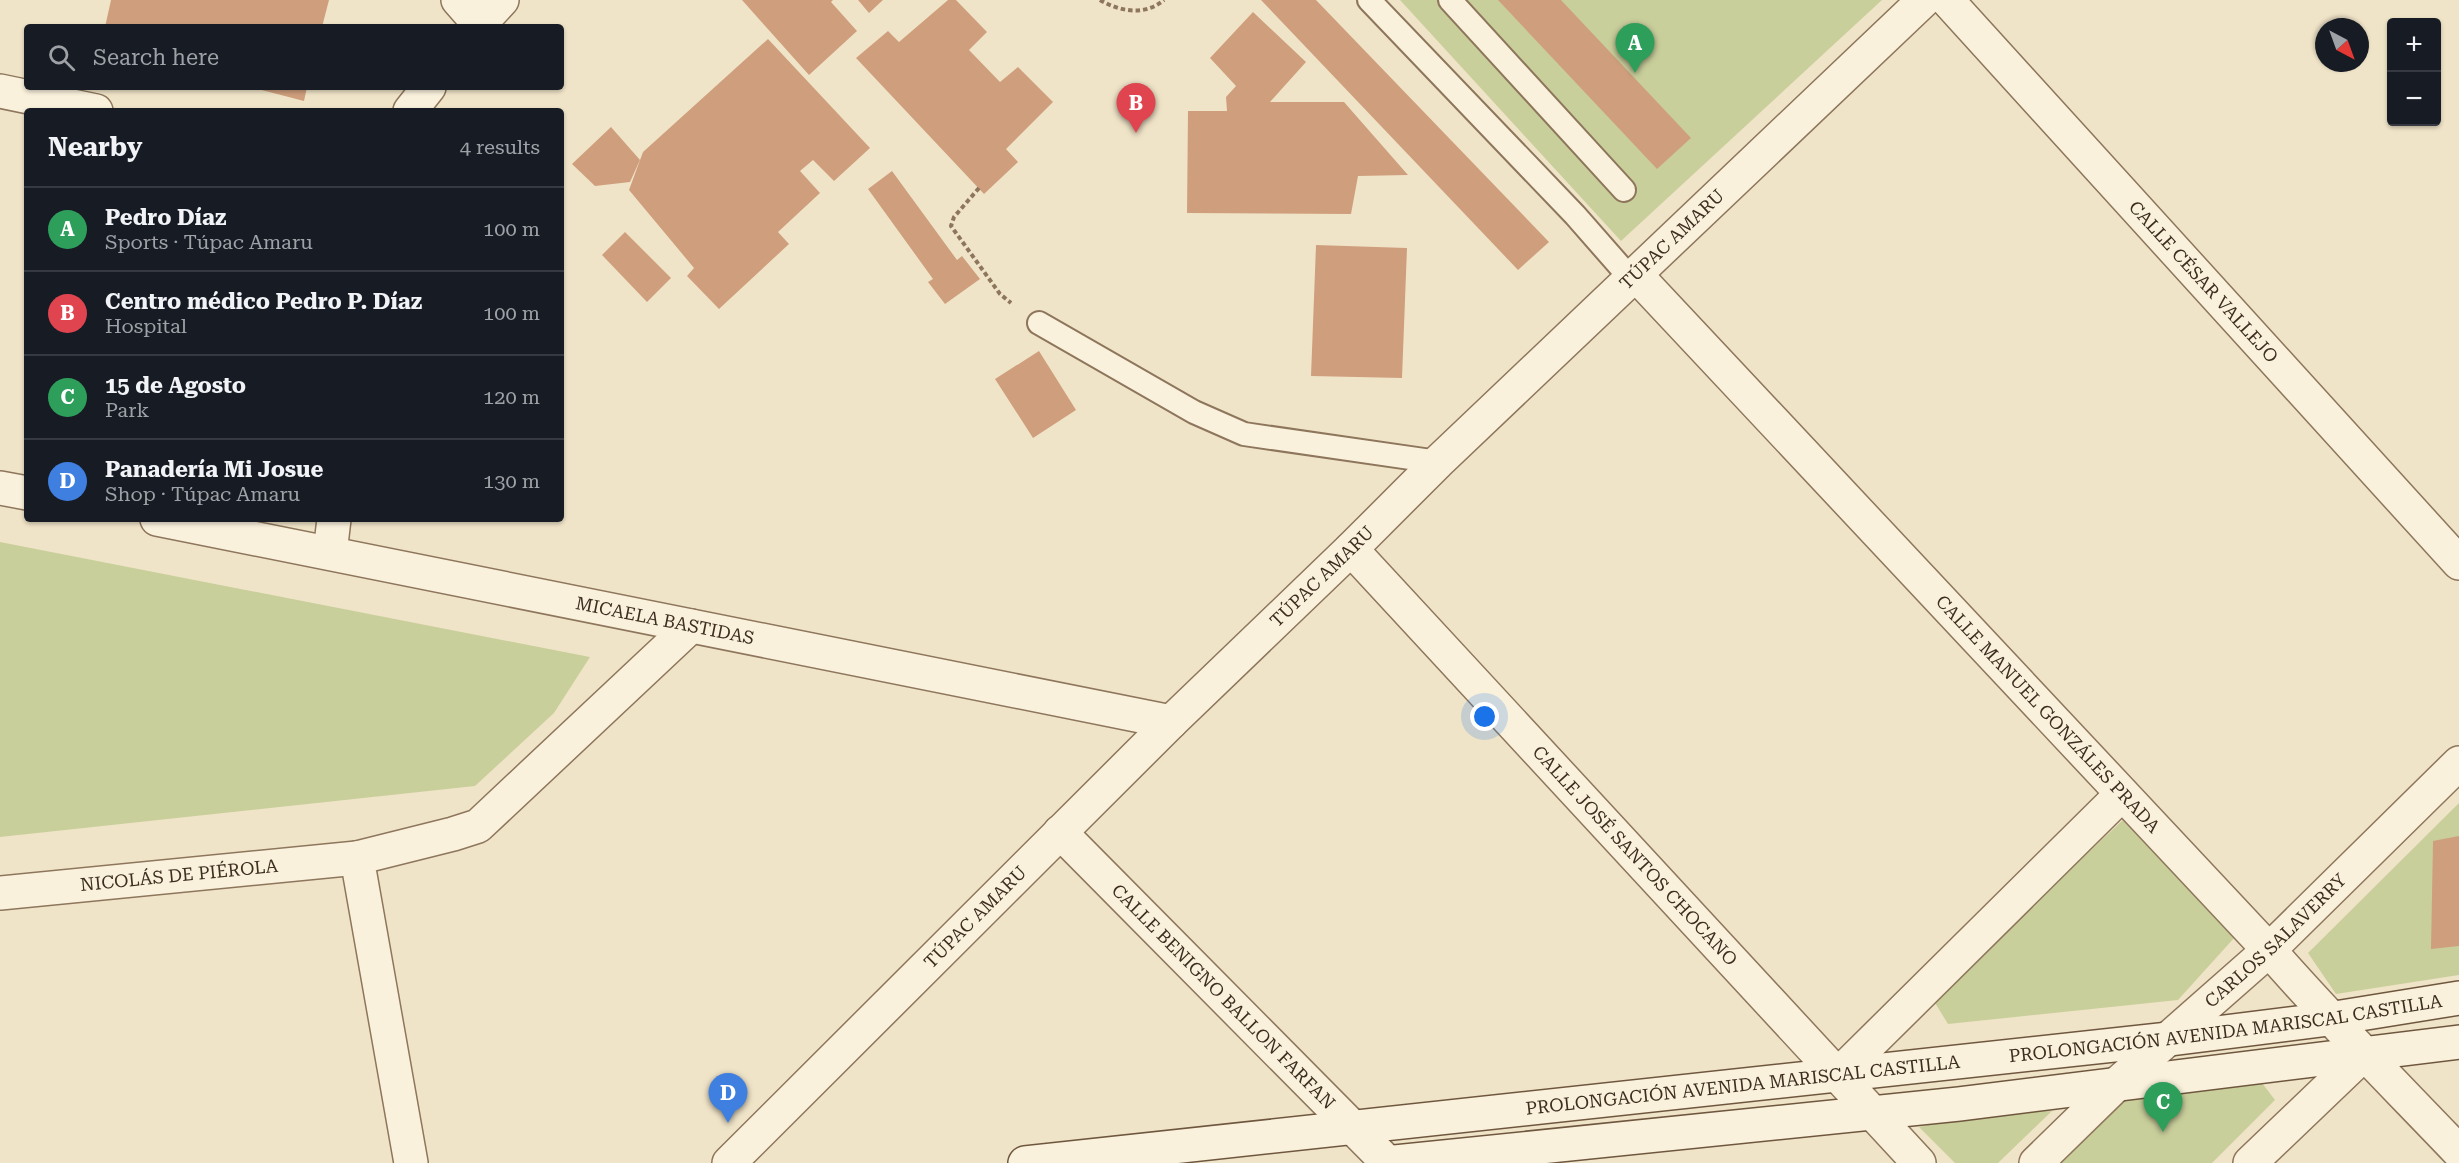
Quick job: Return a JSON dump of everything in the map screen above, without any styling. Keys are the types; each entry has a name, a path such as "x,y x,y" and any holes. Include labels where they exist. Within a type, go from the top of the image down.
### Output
{"street":[{"path":"472,17 502,0"},
{"name":"TÚPAC AMARU","path":"729,1163 1171,722 1438,462 1924,0"},
{"name":"CALLE CÉSAR VALLEJO","path":"1947,0 2459,563"},
{"path":"412,108 427,90"},
{"path":"0,91 82,108"},
{"name":"CALLE MANUEL GONZÁLES PRADA","path":"1634,277 2269,950 2329,1019 2365,1053 2459,1152"},
{"path":"0,488 24,492"},
{"name":"MICAELA BASTIDAS","path":"172,522 1171,722"},
{"path":"330,553 334,522"},
{"name":"CALLE JOSÉ SANTOS CHOCANO","path":"1351,549 1919,1163"},
{"name":"NICOLÁS DE PIÉROLA","path":"0,893 357,858 478,826 691,626"},
{"name":"CARLOS SALAVERRY","path":"2036,1163 2118,1083 2269,950 2459,763"},
{"path":"1838,1075 2122,794"},
{"name":"CALLE BENIGNO BALLON FARFAN","path":"1060,832 1387,1163"},
{"path":"357,858 411,1163"},
{"name":"PROLONGACIÓN AVENIDA MARISCAL CASTILLA","path":"1025,1163 2169,1039 2329,1019 2459,998"},
{"path":"1387,1163 1959,1104 2459,1042"},
{"path":"2250,1163 2365,1053"}],"lane":[{"path":"1369,0 1634,277"},
{"path":"1450,0 1624,190"},
{"path":"1039,323 1227,429 1244,434 1438,462"}],"path":[{"path":"1100,0 1134,11 1146,11 1164,0"},
{"path":"979,188 954,217 951,226 1000,294 1039,323"}],"green space":[{"path":"1400,0 1882,0 1621,241"},
{"path":"0,542 590,657 554,713 475,786 0,837"},
{"path":"2459,803 2459,975 2336,994 2308,953"},
{"path":"2124,819 2235,937 2178,1000 1948,1024 1932,998"},
{"path":"2262,1083 2275,1100 2212,1163 2050,1163 2125,1092"},
{"path":"2052,1111 1998,1163 1955,1163 1919,1127 1985,1113"}],"building":[{"path":"111,0 329,0 323,24 106,24"},
{"path":"742,0 833,0 831,2 857,31 809,75"},
{"path":"858,0 883,0 869,13"},
{"path":"948,0 956,0 987,32 969,50 1000,82 1018,67 1053,102 1006,149 1018,162 984,194 856,58 888,31 899,42"},
{"path":"1261,0 1316,0 1549,242 1518,270"},
{"path":"1498,0 1561,0 1691,138 1657,169"},
{"path":"1253,12 1306,62 1270,102 1344,102 1408,175 1358,176 1351,214 1187,213 1188,111 1227,111 1226,97 1236,86 1210,58"},
{"path":"768,39 870,148 834,181 813,160 800,171 820,193 778,232 789,244 719,309 687,276 694,268 629,190 643,152"},
{"path":"262,90 306,90 304,101"},
{"path":"611,127 640,160 630,182 595,186 572,164"},
{"path":"892,171 957,260 962,256 980,279 945,304 928,282 933,279 868,189"},
{"path":"625,232 671,278 647,302 602,255"},
{"path":"1316,245 1407,248 1402,378 1311,376"},
{"path":"1039,351 1076,410 1033,438 995,379"},
{"path":"2459,836 2459,946 2431,949 2433,841"}],"place":[{"name":"Pedro Díaz","path":"1635,73"},
{"name":"Centro médico Pedro P. Díaz","path":"1136,133"},
{"name":"Panadería Mi Josue","path":"728,1123"},
{"name":"15 de Agosto","path":"2163,1132"}]}
